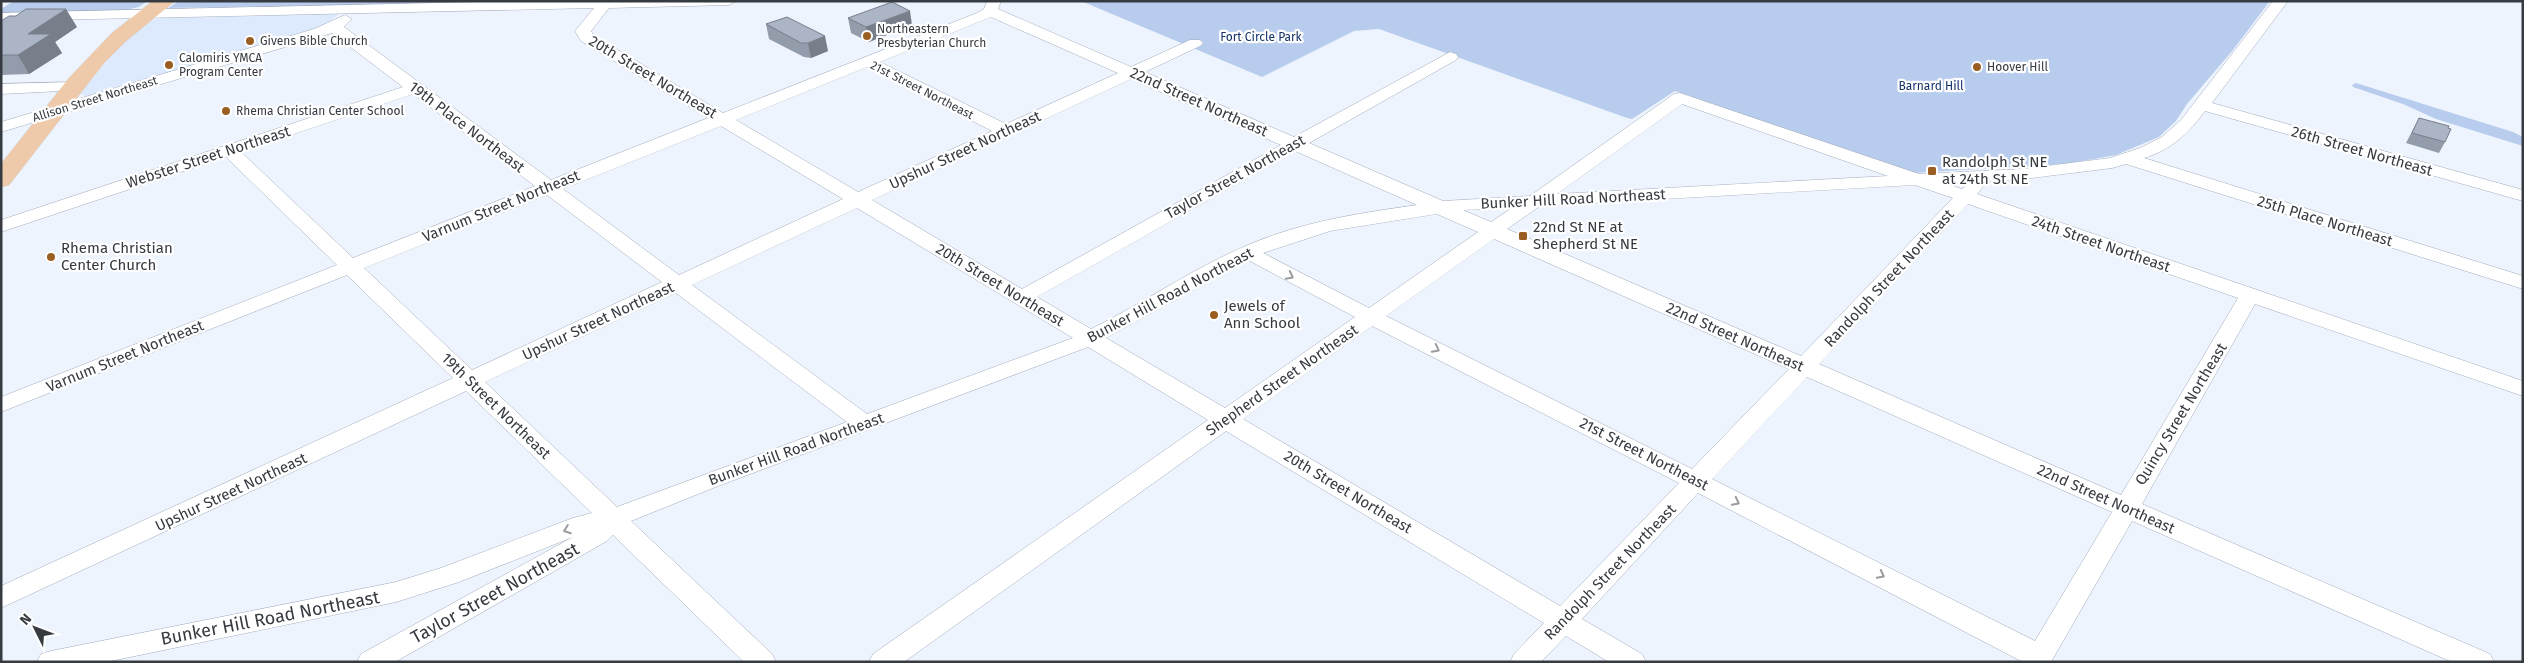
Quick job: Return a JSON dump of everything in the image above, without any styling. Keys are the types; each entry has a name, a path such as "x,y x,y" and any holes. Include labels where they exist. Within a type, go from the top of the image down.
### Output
{"main road":[{"path":"1,180 106,49 147,14 166,1"}],"street":[{"path":"1,17 729,1"},
{"path":"1919,181 2075,169 2128,159 2155,148 2176,135 2202,105 2280,1"},
{"name":"20th Street Northeast","path":"605,4 584,29 584,36 1632,662"},
{"name":"Varnum Street Northeast","path":"1,405 866,62 992,6"},
{"name":"22nd Street Northeast","path":"992,6 1131,73 2480,662"},
{"name":"Allison Street Northeast","path":"1,127 334,27 357,9"},
{"name":"19th Place Northeast","path":"334,27 864,424"},
{"name":"Upshur Street Northeast","path":"1,598 1195,43"},
{"name":"Taylor Street Northeast","path":"1020,298 1450,57"},
{"name":"21st Street Northeast","path":"866,62 1006,131"},
{"path":"1,89 75,87"},
{"name":"Webster Street Northeast","path":"1,226 415,88"},
{"name":"24th Street Northeast","path":"1680,98 2523,389"},
{"name":"Shepherd Street Northeast","path":"883,662 1680,98"},
{"name":"26th Street Northeast","path":"2202,105 2523,196"},
{"name":"19th Street Northeast","path":"229,150 762,662"},
{"name":"25th Place Northeast","path":"2128,159 2523,283"},
{"name":"Randolph Street Northeast","path":"1524,662 1984,176"},
{"name":"Bunker Hill Road Northeast","path":"52,662 396,592 582,524 614,518 704,482 1026,366 1089,338 1248,252 1312,231 1440,208 1536,201 1919,181"},
{"name":"21st Street Northeast","path":"1248,252 1696,481 2038,659"},
{"name":"Quincy Street Northeast","path":"2038,659 2250,295"},
{"name":"Taylor Street Northeast","path":"384,659 510,584 598,535 614,518"},
{"path":"484,561 502,563 511,568 510,584"}],"shaded area":[{"path":"340,13 321,28 88,97 80,94 119,46 145,24 156,19 172,16"}],"green space":[{"path":"14,1 147,1 139,7 125,10 1,13 1,9"},
{"path":"179,1 594,1 168,8"},
{"name":"Barnard Hill","path":"1081,1 2270,1 2233,50 2187,104 2176,121 2159,137 2116,155 2065,164 1912,173 1675,91 1632,119 1627,118 1379,29 1354,31 1262,77"},
{"path":"2356,83 2513,132 2523,137 2523,146 2436,119 2403,104 2353,87 2352,85"}],"building":[{"path":"892,2 910,11 866,27 848,18"},
{"path":"26,9 66,9 28,34 51,34 18,55 1,55 1,21 9,16 16,16"},
{"path":"787,17 825,36 808,43 801,43 766,24"},
{"path":"2419,118 2449,126 2448,128 2451,129 2445,142 2412,133"}],"place":[{"name":"Northeastern Presbyterian Church","path":"867,36"},
{"name":"Givens Bible Church","path":"250,41"},
{"name":"Calomiris YMCA Program Center","path":"169,65"},
{"name":"Hoover Hill","path":"1977,67"},
{"name":"Rhema Christian Center School","path":"226,111"},
{"name":"Randolph St NE at 24th St NE","path":"1932,171"},
{"name":"22nd St NE at Shepherd St NE","path":"1523,236"},
{"name":"Rhema Christian Center Church","path":"51,257"},
{"name":"Jewels of Ann School","path":"1214,315"}],"park label":[{"name":"Fort Circle Park","path":"1261,37"}]}
